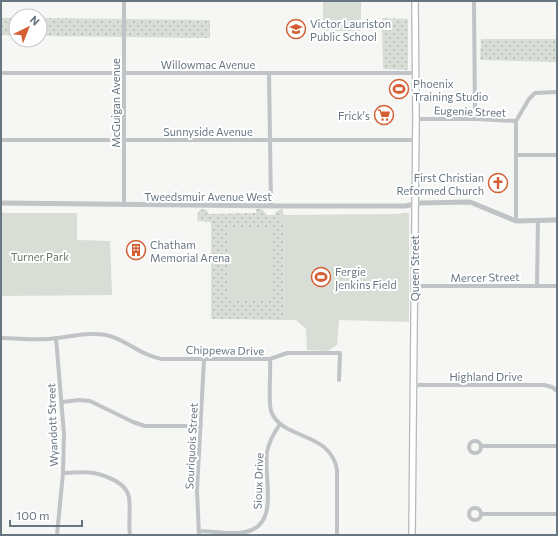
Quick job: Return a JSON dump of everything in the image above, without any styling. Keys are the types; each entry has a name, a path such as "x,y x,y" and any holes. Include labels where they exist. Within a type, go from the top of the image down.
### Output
{"main road":[{"name":"Queen Street","path":"412,535 414,385 413,286 416,119 415,1"}],"street":[{"name":"McGuigan Avenue","path":"124,1 124,205"},
{"path":"474,1 475,119"},
{"name":"Willowmac Avenue","path":"1,72 415,73"},
{"path":"269,73 271,206"},
{"name":"Eugenie Street","path":"416,119 516,121 529,99 535,93 557,92"},
{"path":"516,121 516,221 557,220"},
{"name":"Sunnyside Avenue","path":"1,140 415,140"},
{"path":"516,155 557,155"},
{"name":"Tweedsmuir Avenue West","path":"1,203 271,206 470,202 516,221"},
{"path":"537,286 538,220"},
{"name":"Mercer Street","path":"413,286 557,286"},
{"name":"Chippewa Drive","path":"1,338 56,338 87,334 104,335 112,337 156,358 270,359 270,407 280,424"},
{"name":"Wyandott Street","path":"56,338 64,434 63,473 57,535"},
{"path":"270,359 287,354 340,353 339,380"},
{"name":"Souriquois Street","path":"199,533 197,490 204,359"},
{"name":"Highland Drive","path":"414,385 544,385 557,390"},
{"path":"62,402 79,400 90,401 133,422 145,426 201,426"},
{"path":"280,424 322,445 333,456 337,470 337,535"},
{"name":"Sioux Drive","path":"199,533 244,533 254,529 260,524 267,512 268,504 267,451 269,443 280,424"},
{"path":"482,446 557,446"},
{"path":"63,473 93,473 116,482 124,487 129,498 130,535"},
{"path":"482,514 557,514"}],"green space":[{"path":"323,1 361,1 361,31 323,31"},
{"path":"1,18 8,18 8,35 1,35"},
{"path":"48,18 210,20 210,38 48,36"},
{"path":"382,18 408,19 408,70 383,69"},
{"path":"481,39 557,39 557,62 480,60"},
{"path":"202,209 206,209 209,214 256,213 256,209 262,209 267,215 274,215 277,211 282,209 284,215 280,216 280,220 283,224 284,320 211,319 211,222 197,221 198,212"},
{"name":"Turner Park","path":"1,212 77,213 77,240 110,241 112,295 1,296"},
{"path":"409,213 409,322 339,320 337,345 328,351 307,350 306,329 296,320 284,320 283,224 280,220 280,215"},
{"path":"227,228 273,229 273,301 227,301"}],"place":[{"name":"Victor Lauriston Public School","path":"296,29"},
{"name":"Phoenix Training Studio","path":"399,89"},
{"name":"Frick's","path":"384,115"},
{"name":"First Christian Reformed Church","path":"498,183"},
{"name":"Chatham Memorial Arena","path":"136,250"},
{"name":"Fergie Jenkins Field","path":"321,277"}]}
